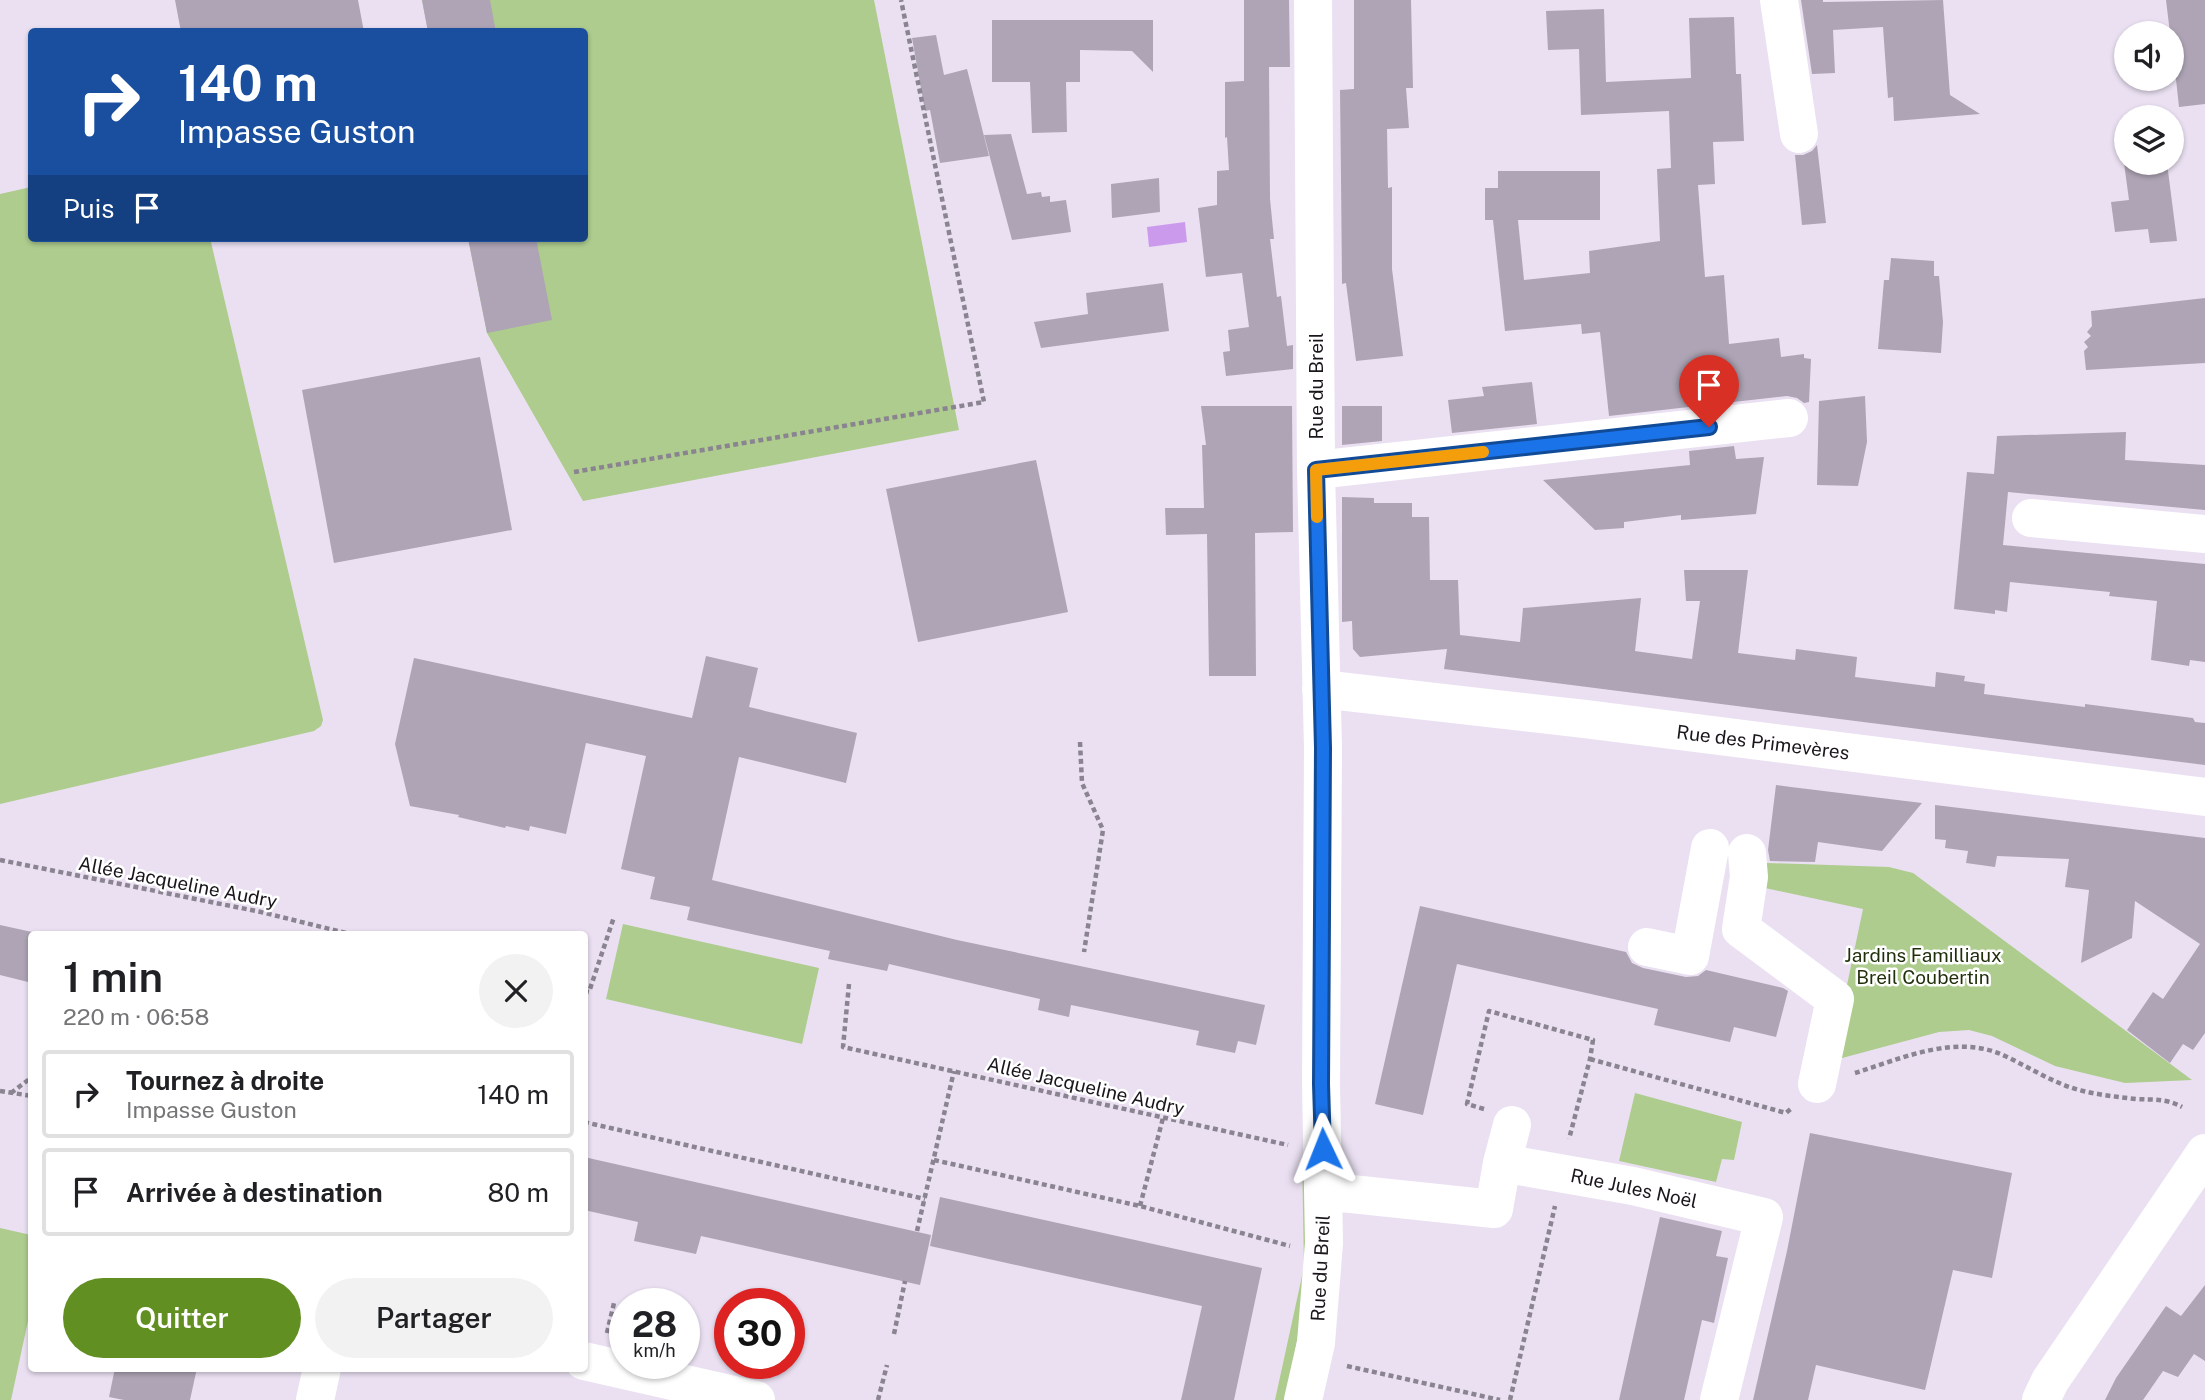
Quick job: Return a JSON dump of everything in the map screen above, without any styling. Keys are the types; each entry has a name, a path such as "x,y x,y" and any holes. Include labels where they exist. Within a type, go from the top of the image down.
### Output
{"street":[{"name":"Rue du Breil","path":"1303,1400 1312,1359 1321,1281 1323,1191 1323,851 1316,470 1313,0"},
{"path":"1779,0 1799,134"},
{"path":"1316,470 1788,418"},
{"path":"2031,518 2205,534"},
{"name":"Rue des Primevères","path":"1321,689 1585,719 2205,797"},
{"path":"1647,947 1690,956 1710,848"},
{"path":"1747,853 1749,877 1741,929 1835,999 1817,1084"},
{"path":"1323,1191 1493,1209 1502,1163 1500,1118"},
{"path":"2040,1400 2050,1381 2205,1153"},
{"name":"Rue Jules Noël","path":"1502,1163 1633,1186 1764,1217 1719,1400"},
{"path":"595,1350 756,1400"},
{"path":"315,1400 321,1372"}],"path":[{"path":"574,472 984,402 901,0"},
{"path":"1080,742 1082,783 1103,830 1083,952"},
{"name":"Allée Jacqueline Audry","path":"0,860 261,912 338,931"},
{"path":"588,988 614,917"},
{"name":"Allée Jacqueline Audry","path":"849,984 843,1047 1296,1147 1323,1149"},
{"path":"1500,1118 1467,1104 1489,1011 1593,1040"},
{"path":"1590,1059 1786,1113 1817,1084 1928,1051 1951,1046 1969,1047 1988,1049 2046,1078 2080,1090 2108,1096 2169,1100 2182,1107"},
{"path":"917,1231 954,1071"},
{"path":"11,1094 28,1080"},
{"path":"0,1091 28,1096"},
{"path":"1140,1206 1163,1118"},
{"path":"588,1123 925,1199"},
{"path":"934,1160 1140,1206 1299,1246"},
{"path":"894,1335 905,1282"},
{"path":"595,1350 609,1315"},
{"path":"1312,1359 1500,1400"},
{"path":"878,1400 887,1365"},
{"path":"1510,1400 1515,1378"}],"green space":[{"path":"422,0 874,0 959,430 583,501 487,333 469,242 588,242 588,28 427,28"},
{"path":"28,188 28,242 211,242 323,720 321,726 314,731 0,804 0,194"},
{"name":"Jardins Familliaux Breil Coubertin","path":"1767,863 1889,867 1913,873 2192,1080 2125,1083 2055,1066 1992,1036 1969,1030 1939,1032 1831,1061 1863,909 1765,888"},
{"path":"623,924 819,968 802,1044 606,999"},
{"path":"1635,1093 1742,1122 1734,1160 1722,1159 1716,1182 1619,1161"},
{"path":"1302,1157 1307,1160 1305,1293 1287,1400 1275,1400 1304,1267"},
{"path":"0,1228 28,1234 28,1321 11,1400 0,1400"}],"shaded area":[{"path":"1185,222 1187,242 1149,247 1147,227"}],"building":[{"path":"175,0 358,0 363,28 180,28"},
{"path":"422,0 490,0 495,28 427,28"},
{"path":"1244,0 1289,0 1290,67 1269,67 1270,199 1274,239 1270,239 1277,297 1281,296 1287,346 1293,345 1293,369 1226,376 1223,352 1230,351 1228,330 1249,327 1242,273 1206,277 1198,208 1217,205 1217,171 1229,170 1227,137 1225,138 1225,82 1244,81"},
{"path":"1354,0 1411,0 1413,88 1406,88 1409,128 1387,129 1388,188 1392,187 1392,269 1403,356 1356,361 1346,283 1342,284 1340,90 1354,89"},
{"path":"1801,0 1943,0 1950,95 1980,114 1894,121 1893,97 1888,98 1883,27 1833,30 1835,73 1812,74"},
{"path":"2166,0 2205,0 2205,104 2179,105 2177,91 2184,91 2184,21 2169,21"},
{"path":"1604,9 1606,82 1691,78 1689,18 1734,17 1736,74 1741,74 1744,141 1713,142 1715,184 1698,185 1705,277 1724,275 1729,344 1779,338 1781,357 1804,354 1804,358 1811,359 1809,402 1804,403 1787,396 1609,416 1600,332 1582,334 1581,324 1505,331 1493,220 1485,220 1485,188 1498,188 1498,171 1600,171 1600,220 1518,220 1524,280 1590,273 1589,251 1660,241 1657,169 1671,168 1669,111 1581,115 1579,49 1548,50 1546,11"},
{"path":"992,20 1153,20 1153,72 1132,51 1080,50 1080,82 1066,82 1067,132 1032,133 1030,82 992,82"},
{"path":"936,35 944,75 967,69 989,156 940,163 930,110 925,111 912,38"},
{"path":"1011,134 1027,194 1041,192 1042,197 1050,196 1050,202 1066,200 1071,232 1012,240 984,135"},
{"path":"1817,145 1826,223 1802,225 1795,155 1812,151"},
{"path":"2126,175 2169,175 2177,241 2150,243 2148,229 2115,232 2111,202 2129,200"},
{"path":"1159,178 1160,212 1112,218 1111,184"},
{"path":"469,242 537,242 552,320 487,333"},
{"path":"1891,258 1934,261 1934,276 1939,276 1943,322 1941,353 1878,349 1884,280 1889,280"},
{"path":"1163,283 1169,331 1041,348 1034,322 1088,314 1086,293"},
{"path":"2205,298 2205,363 2086,370 2084,351 2088,347 2084,342 2091,336 2087,332 2092,326 2091,311"},
{"path":"480,357 512,530 334,563 302,390"},
{"path":"1532,382 1537,424 1452,433 1448,400 1484,396 1482,387"},
{"path":"1865,396 1867,442 1858,486 1817,485 1819,401"},
{"path":"1201,406 1292,406 1293,532 1255,533 1256,676 1209,676 1207,534 1166,535 1165,508 1204,508 1202,445 1206,445"},
{"path":"1342,406 1382,406 1382,441 1342,445"},
{"path":"2126,432 2125,460 2205,465 2205,510 2008,492 2003,545 2205,564 2205,662 2190,660 2189,666 2151,660 2157,601 2109,596 2110,592 2010,582 2007,612 1995,610 1995,614 1954,609 1967,472 1994,474 1997,436"},
{"path":"1734,446 1736,459 1764,457 1756,514 1681,520 1681,515 1624,522 1624,528 1595,530 1543,480 1690,465 1689,451"},
{"path":"1036,460 1068,612 918,642 886,489"},
{"path":"1342,497 1374,498 1374,503 1412,503 1412,517 1429,517 1430,580 1458,580 1460,635 1520,642 1523,608 1641,598 1635,651 1692,659 1700,601 1686,601 1684,570 1748,570 1738,653 1795,660 1796,649 1857,657 1855,677 1935,687 1936,672 1965,676 1964,681 1985,684 1984,694 2193,718 2195,722 2205,723 2205,765 1444,669 1447,649 1360,657 1353,649 1352,621 1342,622"},
{"path":"706,656 758,668 749,707 857,733 846,783 739,757 712,880 957,940 1265,1005 1256,1045 1238,1041 1235,1053 1196,1045 1199,1031 1071,1005 1069,1017 1038,1010 1040,999 889,964 887,971 828,959 830,951 687,920 690,907 650,899 655,877 621,869 646,756 586,743 566,834 530,826 529,831 506,826 505,828 458,817 459,815 410,806 395,744 414,658 692,718"},
{"path":"1776,785 1922,803 1882,851 1818,842 1815,862 1770,861 1768,850"},
{"path":"1935,805 2205,838 2205,1033 2193,1050 2183,1044 2170,1063 2127,1030 2153,992 2163,999 2200,944 2135,901 2132,938 2081,963 2089,890 2065,887 2069,859 1997,856 1995,867 1966,863 1968,851 1945,848 1946,840 1935,839"},
{"path":"1420,906 1626,952 1632,963 1643,968 1686,977 1698,976 1706,970 1783,988 1788,991 1776,1037 1734,1027 1730,1042 1654,1025 1658,1009 1457,964 1423,1115 1375,1104"},
{"path":"0,925 28,931 28,982 0,975"},
{"path":"1810,1133 2012,1173 1992,1278 1953,1270 1925,1390 1816,1365 1808,1400 1753,1400 1787,1251"},
{"path":"588,1158 931,1235 920,1285 701,1236 696,1254 634,1241 638,1222 588,1211"},
{"path":"940,1197 1262,1268 1234,1400 1181,1400 1202,1306 930,1246"},
{"path":"1660,1217 1722,1231 1716,1256 1728,1258 1714,1323 1702,1320 1684,1400 1619,1400"},
{"path":"2205,1285 2205,1361 2194,1354 2178,1377 2163,1371 2143,1400 2105,1400 2116,1378 2166,1306 2181,1316"},
{"path":"114,1372 196,1372 190,1400 124,1400 109,1397"}],"slow traffic":[{"path":"1317,517 1316,470 1483,452"}],"route":[{"path":"1323,1149 1323,748 1316,470 1709,427"}]}
